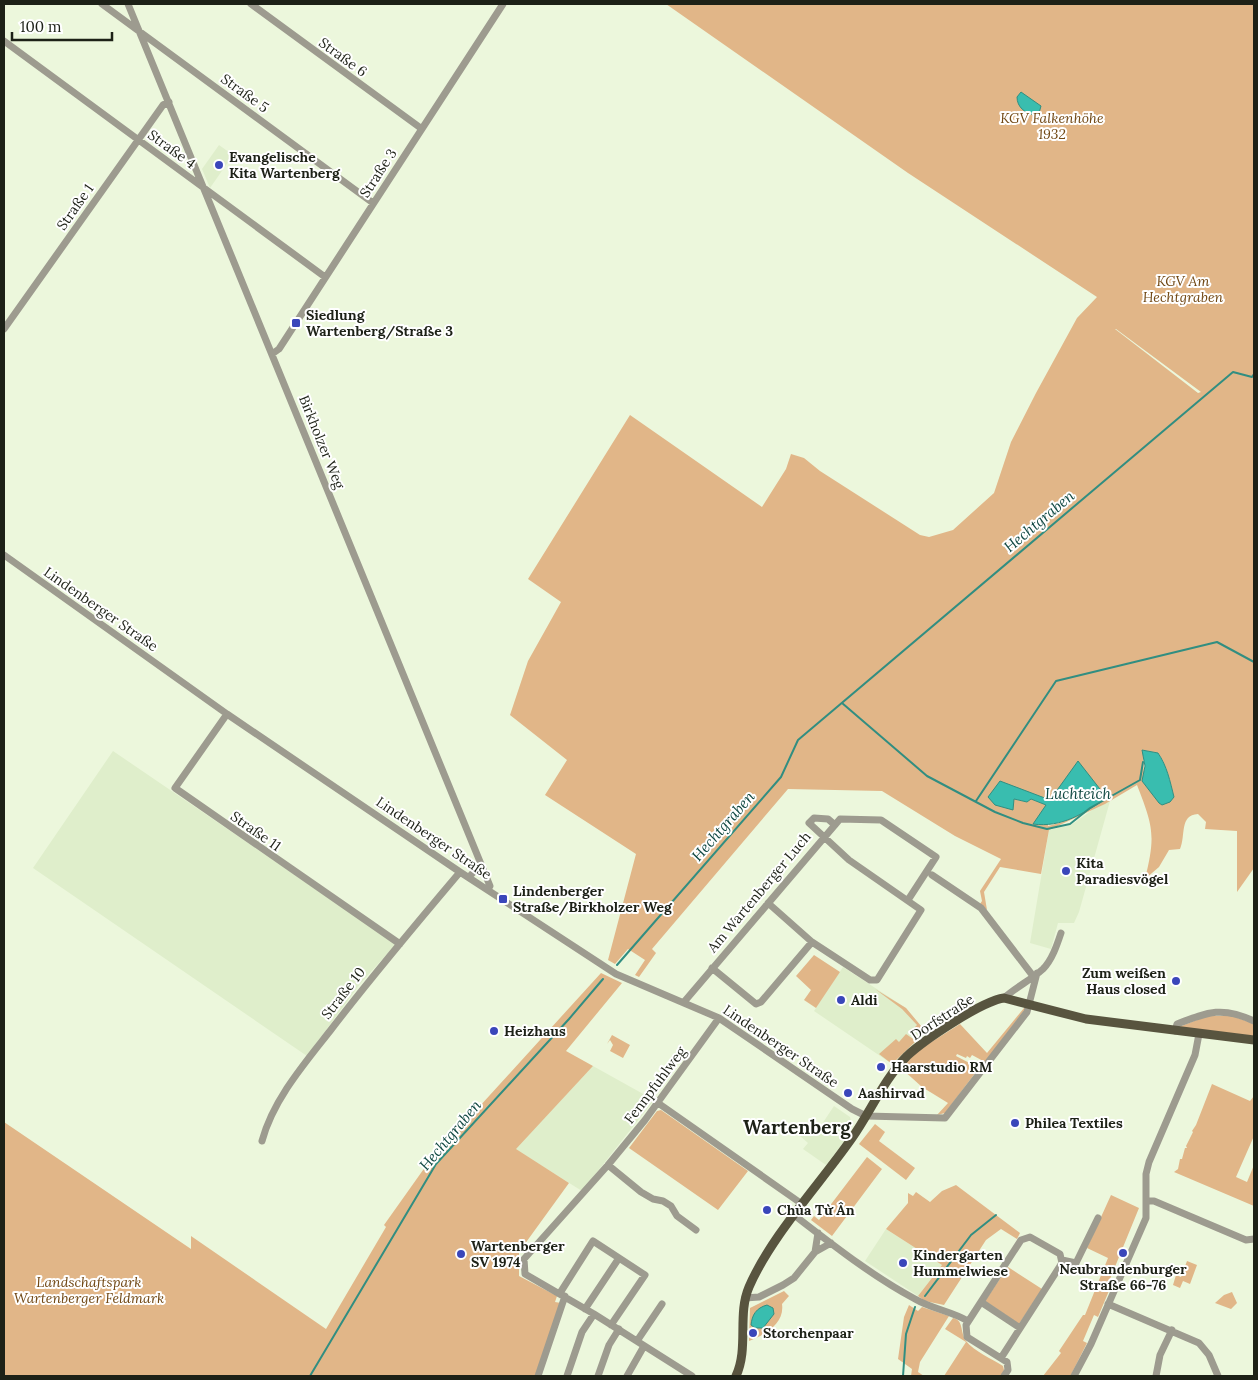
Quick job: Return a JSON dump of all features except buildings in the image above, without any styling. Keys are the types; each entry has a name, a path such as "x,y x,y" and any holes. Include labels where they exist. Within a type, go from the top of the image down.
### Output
{"main road":[{"path":"1004,998 1028,1008 1086,1019 1254,1040"},
{"name":"Dorfstraße","path":"736,1376 742,1356 745,1298 764,1260 794,1215 850,1141 898,1066 909,1055 942,1031 991,1002 1004,998"}],"street":[{"name":"Straße 5","path":"102,4 373,203"},
{"name":"Birkholzer Weg","path":"128,4 490,886 488,889"},
{"name":"Straße 6","path":"251,4 422,129"},
{"name":"Straße 3","path":"272,354 279,349 503,4"},
{"name":"Straße 4","path":"4,41 325,277"},
{"name":"Straße 1","path":"4,328 162,105 169,102"},
{"name":"Lindenberger Straße","path":"4,555 227,714 460,872 616,974 719,1018 852,1109 866,1116"},
{"name":"Straße 11","path":"227,714 175,788 400,944"},
{"name":"Am Wartenberger Luch","path":"684,1002 823,838 810,826 809,820 828,818 835,825"},
{"path":"768,902 812,942 874,982 920,914 920,908 908,900 849,860 823,838 840,819 881,820 934,854 935,860 908,900"},
{"path":"469,877 481,864"},
{"name":"Straße 10","path":"262,1141 273,1114 304,1065 387,957 460,872"},
{"path":"932,875 981,908 1035,975"},
{"name":"Dorfstraße","path":"1004,998 1014,988 1035,975 1049,960 1061,933"},
{"path":"712,968 756,1004 761,1002 812,942"},
{"name":"Dorfstraße","path":"866,1116 945,1118 1028,1008 1035,975"},
{"path":"1175,1030 1177,1024 1211,1012 1223,1011 1254,1021"},
{"name":"Fennpfuhlweg","path":"692,1376 611,1324 525,1274 524,1259 608,1165 658,1103 719,1018"},
{"path":"1074,1376 1092,1344 1146,1218 1146,1174 1149,1162 1195,1055 1199,1034"},
{"path":"658,1103 802,1204"},
{"path":"608,1165 642,1192 653,1199 663,1201 671,1206 677,1216 696,1230"},
{"path":"1146,1201 1154,1201 1246,1240 1254,1239"},
{"path":"794,1215 899,1290 934,1307 949,1311 968,1322"},
{"path":"1062,1260 1076,1263 1098,1218"},
{"path":"815,1252 818,1233"},
{"path":"1000,1358 1058,1270 1062,1260 1060,1254 1035,1238 1024,1238 968,1322 967,1337 1009,1366 1004,1376"},
{"path":"538,1376 562,1295 593,1241 645,1275 611,1324"},
{"path":"745,1298 759,1297 784,1286 794,1278 815,1252 831,1243"},
{"path":"585,1309 620,1258"},
{"path":"980,1302 1020,1328"},
{"path":"637,1341 662,1304"},
{"path":"1108,1304 1199,1343 1205,1349 1218,1376"},
{"path":"567,1376 582,1332 594,1314"},
{"path":"598,1376 609,1345 619,1329"},
{"path":"1156,1376 1160,1355 1172,1330"},
{"path":"627,1376 644,1346"}],"shaded area":[{"path":"219,145 233,155 210,188 202,169"},
{"path":"113,751 396,944 360,984 307,1056 33,868"},
{"name":"Kita Paradiesvögel","path":"1110,801 1079,912 1074,923 1058,923 1051,949 1030,943 1049,830 1071,825 1095,808"},
{"path":"843,967 906,1008 926,1032 892,1064 814,1011"},
{"path":"593,1066 654,1100 582,1191 515,1149"},
{"path":"834,1106 850,1117 852,1126 849,1135 826,1165 803,1149 808,1143 800,1136 808,1124 818,1130"},
{"name":"Kindergarten Hummelwiese","path":"886,1229 942,1265 918,1296 865,1261"}],"green space":[{"path":"666,4 1254,4 1254,868 1237,892 1237,831 1205,829 1206,822 1198,814 1188,818 1184,827 1180,849 1169,850 1159,867 1145,879 1152,841 1147,811 1137,785 1105,804 1049,830 1041,874 1000,867 984,892 987,910 980,904 982,901 980,891 1001,859 955,836 882,791 788,789 652,949 656,953 639,977 635,975 645,960 628,949 615,964 608,960 636,854 545,795 567,760 510,715 528,661 561,602 528,579 630,415 762,507 786,469 791,454 804,458 820,471 920,535 929,537 953,530 994,493 1011,442 1036,393 1077,318 1097,297 908,173","holes":["1116,329 1201,392 1198,393","1143,750 1158,753 1166,768 1174,797 1144,776","1001,782 1050,800 1090,808 1063,822 1048,826 1046,805 1031,799 1027,802 1013,799 1012,810"]},
{"path":"814,955 840,972 816,1008 804,1000 811,990 796,976"},
{"name":"Landschaftspark Wartenberger Feldmark","path":"601,973 622,983 566,1051 593,1066 516,1149 569,1183 519,1252 519,1276 557,1296 555,1302 561,1303 536,1376 4,1376 4,1122 191,1249 191,1236 326,1329 386,1227 384,1225 428,1163"},
{"path":"875,989 906,1008 926,1032 922,1036 915,1027 917,1025 902,1009"},
{"path":"1024,1008 1026,1008 985,1062 972,1055 970,1058 967,1056 966,1058 957,1054 956,1056 979,1068 945,1113 937,1115 948,1103 922,1087 902,1069 905,1063 922,1048 960,1024 987,1053"},
{"path":"1207,1016 1233,1016 1254,1024 1254,1036 1179,1027"},
{"path":"906,1034 916,1041 892,1064 879,1054 896,1039 899,1042"},
{"path":"612,1035 630,1045 623,1058 610,1051 613,1045 610,1040 607,1044"},
{"path":"1212,1084 1250,1101 1254,1096 1254,1136 1236,1177 1247,1182 1254,1165 1254,1206 1174,1172 1178,1169 1180,1159 1182,1159 1185,1148 1187,1148 1186,1146"},
{"path":"661,1110 748,1171 718,1210 629,1148 657,1111"},
{"path":"875,1124 885,1132 879,1141 915,1168 906,1180 859,1144"},
{"path":"867,1157 882,1169 832,1236 811,1220 814,1216 819,1220"},
{"path":"956,1185 1020,1233 1017,1239 1001,1229 986,1240 944,1305 925,1301 918,1296 942,1265 886,1229 908,1203 908,1193 913,1196 916,1192 930,1202 942,1191"},
{"path":"1111,1195 1139,1208 1108,1284 1111,1286 1098,1317 1094,1315 1083,1341 1087,1343 1071,1375 1043,1376 1061,1353 1059,1351 1083,1315 1085,1315 1108,1258 1087,1248"},
{"path":"1187,1261 1197,1265 1190,1284 1183,1281 1180,1288 1173,1285 1176,1275 1181,1277"},
{"path":"1008,1267 1042,1289 1019,1324 985,1301"},
{"path":"784,1291 789,1296 782,1304 782,1311 777,1323 761,1336 749,1341 750,1308"},
{"path":"1232,1292 1237,1303 1231,1309 1215,1303 1224,1295"},
{"path":"909,1305 918,1311 922,1307 949,1316 920,1362 918,1372 924,1376 911,1376 912,1369 898,1359 904,1317"},
{"path":"953,1318 959,1321 964,1338 969,1345 1003,1366 1004,1370 1001,1376 944,1376 966,1342 945,1329"}],"water":[{"path":"1021,92 1041,106 1039,113 1036,115 1028,113 1020,107 1017,97"},
{"path":"1142,750 1158,753 1164,763 1174,797 1170,802 1162,805 1159,803 1142,781 1145,766"},
{"name":"Luchteich","path":"1078,761 1107,798 1072,818 1054,824 1033,824 1046,805 1031,799 1027,802 1014,799 1013,810 995,805 988,797 1000,781 1050,800"},
{"path":"767,1305 773,1308 774,1314 763,1328 755,1328 751,1325 752,1318 757,1310"}],"waterway":[{"name":"Hechtgraben","path":"617,965 781,777 798,740 1233,372 1252,377 1254,374"},
{"name":"Hechtgraben","path":"976,801 1056,681 1217,642 1254,662"},
{"path":"842,703 927,776 995,812 1023,823 1047,829 1070,824 1090,808 1140,780 1143,762"},
{"name":"Hechtgraben","path":"310,1376 436,1164 569,1019 603,979"},
{"path":"925,1296 971,1235 996,1215"},
{"path":"903,1376 906,1334 915,1307"}],"place":[{"name":"Evangelische Kita Wartenberg","path":"219,165"},
{"name":"Siedlung Wartenberg/Straße 3","path":"296,323"},
{"name":"Kita Paradiesvögel","path":"1066,871"},
{"name":"Lindenberger Straße/Birkholzer Weg","path":"503,899"},
{"name":"Zum weißen Haus closed","path":"1176,981"},
{"name":"Aldi","path":"841,1000"},
{"name":"Heizhaus","path":"494,1031"},
{"name":"Haarstudio RM","path":"881,1067"},
{"name":"Aashirvad","path":"848,1093"},
{"name":"Philea Textiles","path":"1015,1123"},
{"name":"Chùa Từ Ân","path":"767,1210"},
{"name":"Neubrandenburger Straße 66-76","path":"1123,1253"},
{"name":"Wartenberger SV 1974","path":"461,1254"},
{"name":"Kindergarten Hummelwiese","path":"903,1263"},
{"name":"Storchenpaar","path":"753,1333"}],"district":[{"name":"Wartenberg","path":"797,1127"}],"park label":[{"name":"KGV Falkenhöhe 1932","path":"1052,126"},
{"name":"KGV Am Hechtgraben","path":"1183,290"}]}
